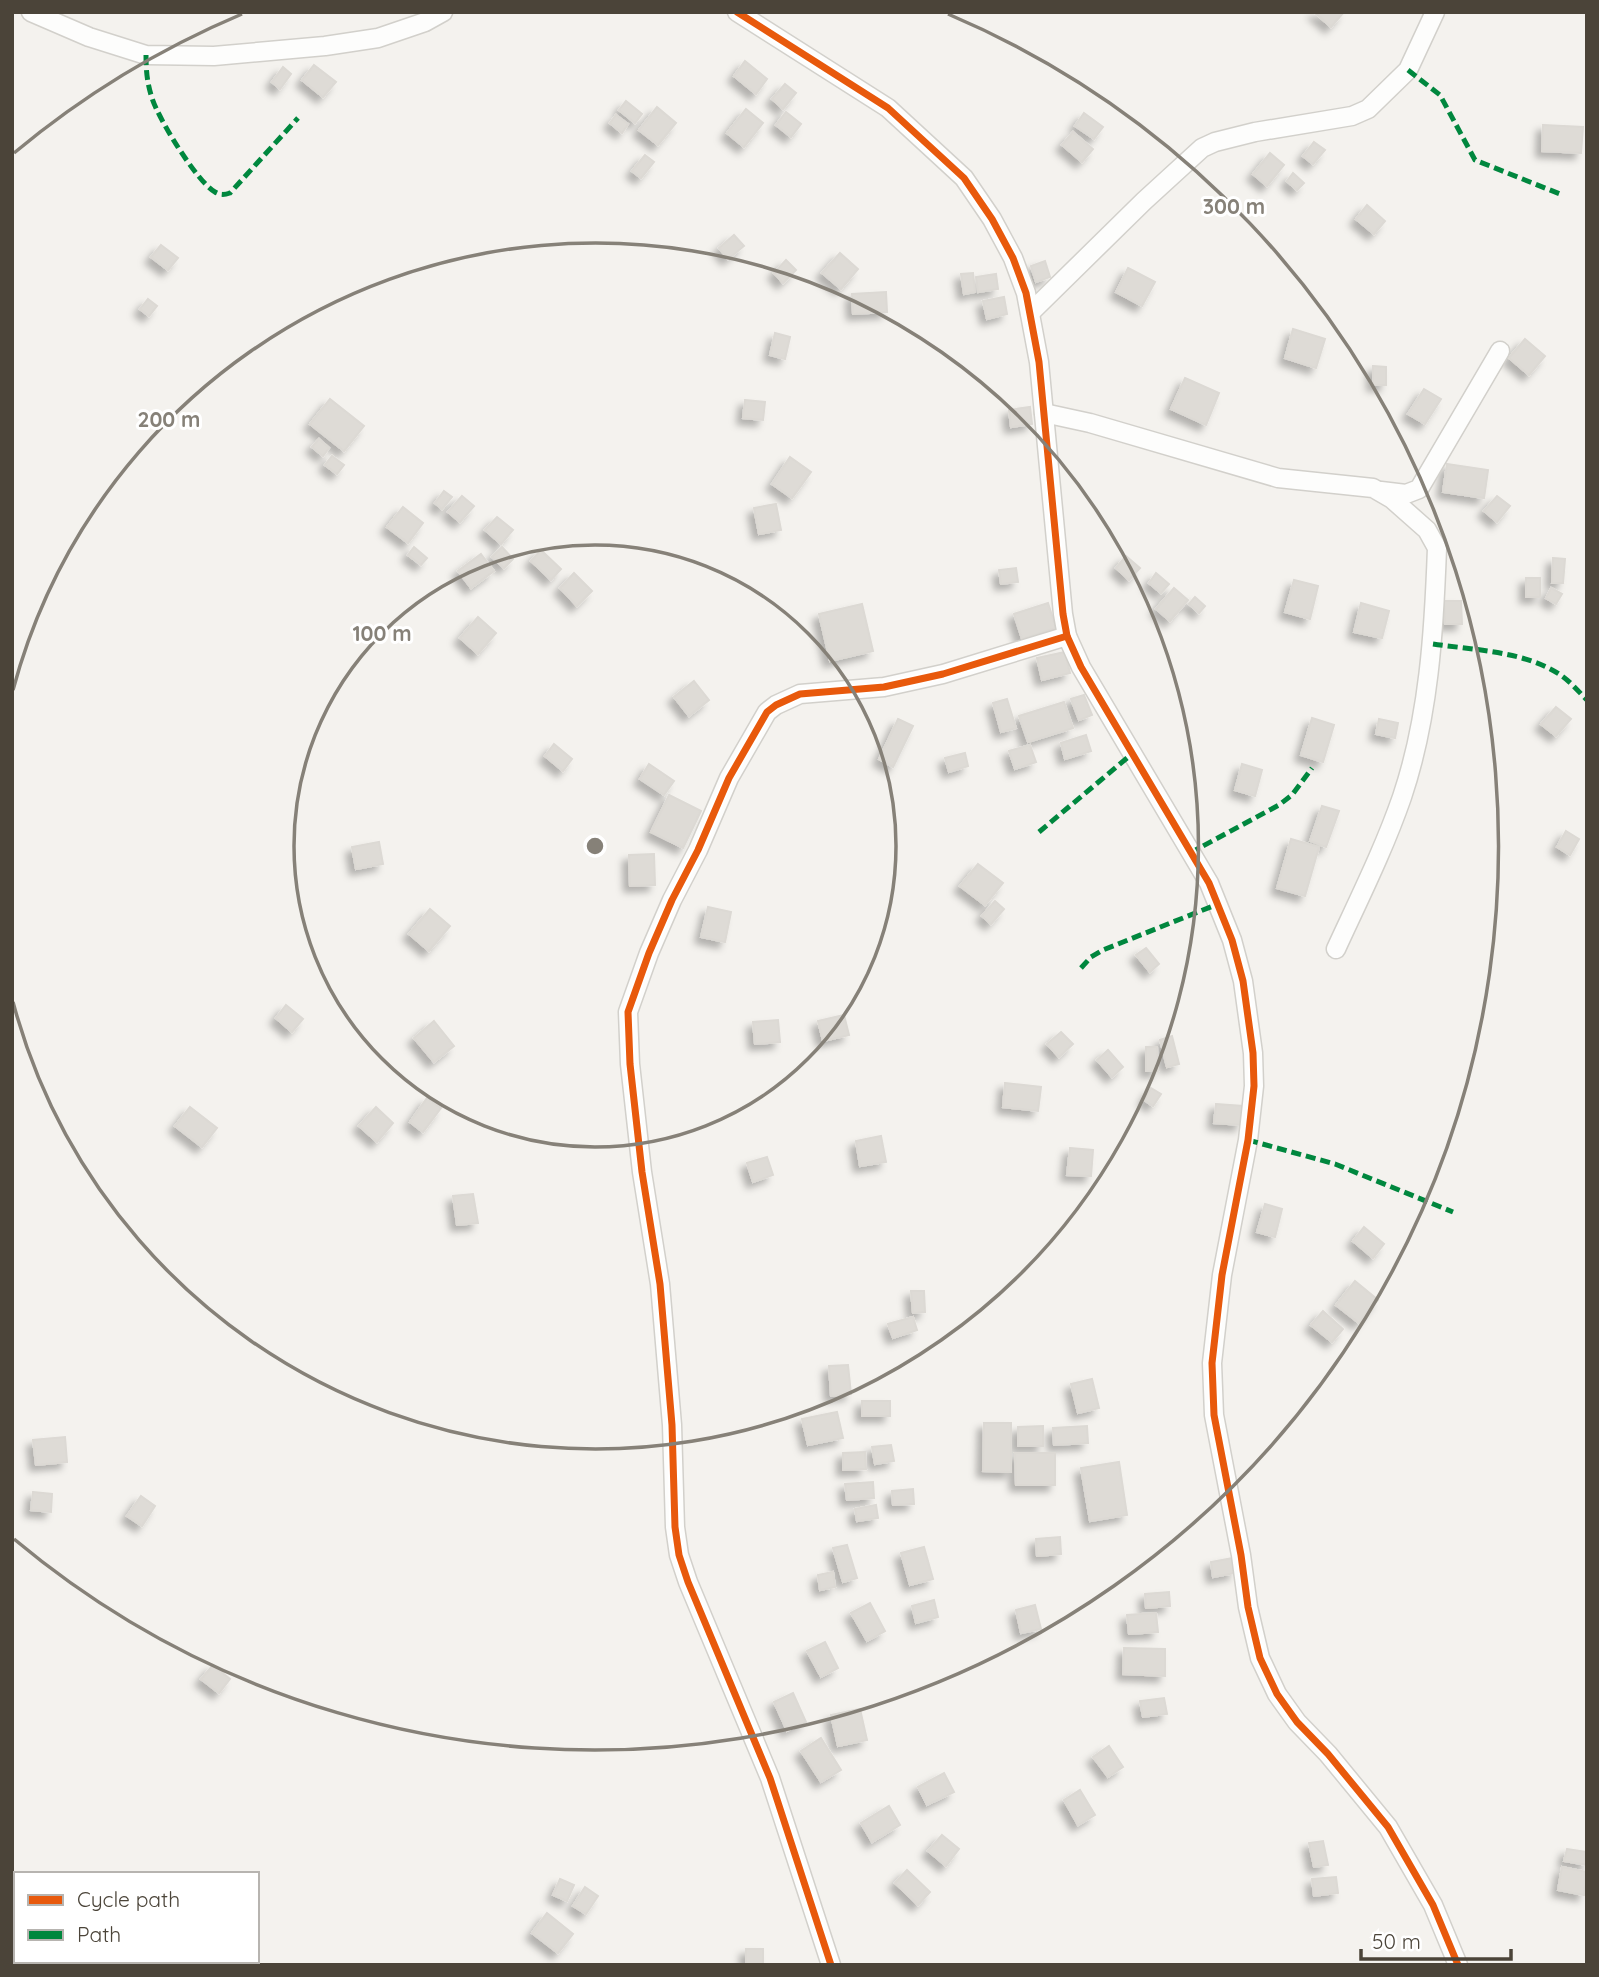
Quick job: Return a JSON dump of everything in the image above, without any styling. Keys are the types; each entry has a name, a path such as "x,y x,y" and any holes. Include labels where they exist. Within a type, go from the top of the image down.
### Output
{"street":[{"path":"31,12 89,37 146,55 214,56 325,46 378,38 425,22 443,12"},
{"path":"737,12 888,108 964,178 992,219 1013,258 1026,293 1045,413 1067,636 1081,667 1209,883 1232,940 1243,981 1254,1053 1254,1086 1248,1140 1222,1275 1212,1363 1214,1415 1241,1555 1248,1607 1260,1658 1277,1694 1297,1722 1328,1754 1388,1828 1433,1905 1458,1965"},
{"path":"1030,313 1202,148 1255,132 1352,116 1368,109 1408,70 1435,12"},
{"path":"1045,413 1090,423 1278,478 1363,486 1406,494 1419,489 1500,351"},
{"path":"1336,949 1387,837 1403,794 1423,709 1433,644 1437,548 1427,530 1381,491"},
{"path":"831,1965 770,1778 679,1555 675,1527 672,1425 660,1284 634,1104 628,1012 649,953 729,778 768,712 788,698 800,694 897,684 943,674 1067,636"}],"building":[{"path":"1314,12 1344,12 1331,27"},
{"path":"745,61 767,79 756,94 734,76"},
{"path":"314,65 336,82 323,97 302,80"},
{"path":"283,67 291,74 280,89 272,82"},
{"path":"785,84 796,93 783,109 772,99"},
{"path":"626,101 642,114 635,123 619,110"},
{"path":"657,107 676,123 658,145 639,130"},
{"path":"746,109 763,123 744,147 727,133"},
{"path":"786,112 801,124 791,137 776,125"},
{"path":"1084,113 1103,127 1094,139 1075,126"},
{"path":"616,115 628,124 622,133 610,123"},
{"path":"1543,125 1583,127 1581,153 1542,151"},
{"path":"1073,132 1093,149 1082,162 1062,145"},
{"path":"1314,142 1325,150 1313,164 1303,156"},
{"path":"1270,153 1284,165 1267,186 1253,174"},
{"path":"645,155 654,162 641,178 632,171"},
{"path":"1293,173 1304,183 1297,190 1287,181"},
{"path":"1367,205 1385,221 1374,234 1356,219"},
{"path":"734,235 744,246 728,259 719,248"},
{"path":"161,245 178,258 168,270 151,257"},
{"path":"840,253 858,269 841,289 822,273"},
{"path":"786,260 796,270 783,283 774,273"},
{"path":"1045,261 1050,277 1036,282 1031,266"},
{"path":"1128,268 1155,282 1142,306 1116,292"},
{"path":"973,273 975,292 964,294 961,274"},
{"path":"996,274 998,289 978,292 976,277"},
{"path":"886,292 887,312 853,314 852,294"},
{"path":"1004,297 1007,314 987,319 983,301"},
{"path":"148,299 157,306 149,316 140,309"},
{"path":"1293,329 1325,339 1316,368 1285,358"},
{"path":"775,333 790,337 785,359 770,355"},
{"path":"1525,339 1545,356 1529,375 1509,358"},
{"path":"1373,366 1386,367 1386,385 1373,385"},
{"path":"1185,378 1219,393 1206,425 1171,409"},
{"path":"1424,389 1441,399 1425,424 1408,414"},
{"path":"330,399 364,426 344,451 310,424"},
{"path":"745,400 765,402 763,420 743,418"},
{"path":"1030,407 1032,424 1011,427 1009,410"},
{"path":"319,439 329,448 323,456 312,447"},
{"path":"332,456 344,465 337,474 325,465"},
{"path":"790,457 811,472 792,498 772,484"},
{"path":"1447,464 1488,470 1484,498 1443,492"},
{"path":"444,491 452,497 442,509 435,503"},
{"path":"462,496 474,506 460,522 448,512"},
{"path":"1497,496 1510,506 1497,522 1484,511"},
{"path":"776,504 781,530 759,534 754,508"},
{"path":"403,507 423,523 408,543 387,527"},
{"path":"497,517 513,530 501,544 485,530"},
{"path":"414,547 427,558 421,565 408,555"},
{"path":"502,547 513,559 504,568 492,557"},
{"path":"541,550 561,569 551,580 531,561"},
{"path":"481,554 494,571 471,588 458,571"},
{"path":"1126,556 1140,568 1129,580 1116,568"},
{"path":"1553,558 1565,559 1563,583 1552,583"},
{"path":"1016,568 1018,582 1001,584 999,570"},
{"path":"574,573 592,591 577,606 560,588"},
{"path":"1156,573 1169,584 1161,593 1149,583"},
{"path":"1526,578 1540,578 1540,597 1526,597"},
{"path":"1294,580 1318,586 1310,619 1285,612"},
{"path":"1174,588 1188,600 1170,621 1156,609"},
{"path":"1551,588 1562,594 1556,604 1546,598"},
{"path":"1195,597 1205,606 1199,613 1189,604"},
{"path":"1444,601 1461,601 1462,624 1445,624"},
{"path":"1048,603 1056,628 1022,639 1014,614"},
{"path":"1361,603 1389,611 1382,638 1354,632"},
{"path":"862,604 873,651 830,661 819,614"},
{"path":"478,617 496,633 478,654 460,638"},
{"path":"1065,652 1070,673 1042,680 1037,658"},
{"path":"694,681 709,700 689,716 674,697"},
{"path":"1084,695 1092,715 1079,720 1071,699"},
{"path":"1007,699 1016,728 1001,732 993,703"},
{"path":"1064,702 1073,728 1028,742 1019,716"},
{"path":"1556,707 1571,719 1556,736 1541,724"},
{"path":"1312,718 1334,725 1323,762 1301,755"},
{"path":"898,719 913,726 893,767 879,759"},
{"path":"1379,719 1398,723 1395,738 1376,734"},
{"path":"1086,735 1091,751 1065,759 1061,743"},
{"path":"554,744 572,759 563,771 545,756"},
{"path":"1030,745 1036,762 1015,769 1009,751"},
{"path":"965,753 968,766 949,772 945,758"},
{"path":"649,764 674,781 664,795 640,779"},
{"path":"1242,764 1262,770 1255,796 1235,790"},
{"path":"669,795 701,811 683,848 651,832"},
{"path":"1322,806 1339,811 1326,847 1310,841"},
{"path":"1566,831 1579,839 1570,855 1557,847"},
{"path":"1291,839 1319,847 1305,896 1277,888"},
{"path":"379,842 383,864 356,869 352,847"},
{"path":"654,854 655,885 630,886 629,855"},
{"path":"978,864 1003,883 985,905 960,886"},
{"path":"995,901 1004,909 991,924 982,916"},
{"path":"708,907 731,912 725,942 701,937"},
{"path":"430,909 450,926 429,951 409,934"},
{"path":"1146,948 1159,964 1150,972 1136,955"},
{"path":"286,1005 303,1019 292,1032 276,1018"},
{"path":"844,1015 849,1035 823,1041 818,1021"},
{"path":"778,1020 780,1042 755,1044 753,1022"},
{"path":"434,1021 454,1046 434,1062 414,1038"},
{"path":"1061,1032 1073,1044 1059,1057 1047,1044"},
{"path":"1172,1036 1179,1064 1167,1067 1160,1040"},
{"path":"1146,1047 1157,1047 1158,1071 1146,1071"},
{"path":"1108,1050 1123,1067 1112,1077 1097,1060"},
{"path":"1005,1083 1041,1087 1038,1111 1003,1107"},
{"path":"1151,1088 1161,1094 1153,1106 1144,1100"},
{"path":"427,1098 441,1108 423,1132 410,1122"},
{"path":"1216,1104 1243,1106 1241,1125 1214,1123"},
{"path":"190,1107 217,1128 202,1147 175,1126"},
{"path":"376,1107 393,1123 377,1142 359,1126"},
{"path":"881,1136 886,1162 860,1166 856,1141"},
{"path":"1070,1148 1093,1150 1091,1176 1067,1175"},
{"path":"767,1157 773,1175 753,1182 747,1163"},
{"path":"473,1194 478,1223 457,1225 453,1196"},
{"path":"1265,1204 1282,1209 1275,1237 1257,1232"},
{"path":"1364,1227 1384,1244 1373,1258 1353,1241"},
{"path":"1355,1281 1378,1300 1359,1323 1336,1305"},
{"path":"911,1291 924,1291 925,1312 913,1313"},
{"path":"1323,1311 1343,1329 1332,1342 1311,1325"},
{"path":"913,1317 917,1330 893,1338 888,1324"},
{"path":"848,1365 851,1394 831,1396 829,1366"},
{"path":"1092,1379 1099,1408 1078,1413 1071,1384"},
{"path":"862,1401 890,1401 890,1416 862,1416"},
{"path":"837,1412 843,1438 808,1445 802,1419"},
{"path":"984,1423 1011,1423 1011,1472 983,1471"},
{"path":"1043,1426 1043,1446 1018,1446 1018,1427"},
{"path":"1087,1426 1088,1443 1054,1445 1053,1428"},
{"path":"65,1437 67,1462 36,1465 33,1440"},
{"path":"891,1445 894,1461 875,1464 872,1447"},
{"path":"865,1452 866,1469 843,1470 843,1453"},
{"path":"1015,1453 1055,1453 1055,1485 1016,1485"},
{"path":"1119,1462 1127,1515 1090,1521 1081,1468"},
{"path":"873,1482 874,1498 847,1500 845,1484"},
{"path":"913,1489 914,1504 893,1505 892,1491"},
{"path":"33,1492 52,1494 51,1512 31,1510"},
{"path":"141,1496 155,1506 142,1526 127,1516"},
{"path":"876,1505 878,1518 857,1521 855,1509"},
{"path":"1060,1537 1061,1554 1037,1556 1036,1539"},
{"path":"847,1545 857,1578 843,1582 833,1548"},
{"path":"924,1547 933,1579 910,1585 901,1553"},
{"path":"1233,1558 1235,1573 1213,1577 1211,1562"},
{"path":"833,1572 835,1587 820,1590 818,1575"},
{"path":"1169,1592 1170,1606 1146,1608 1145,1594"},
{"path":"934,1600 938,1617 916,1623 912,1606"},
{"path":"870,1603 885,1631 867,1641 851,1613"},
{"path":"1035,1605 1041,1629 1021,1633 1016,1610"},
{"path":"1156,1613 1158,1632 1129,1634 1127,1615"},
{"path":"825,1642 838,1668 821,1677 807,1651"},
{"path":"1124,1648 1165,1649 1165,1676 1123,1674"},
{"path":"213,1665 230,1679 219,1693 201,1679"},
{"path":"793,1693 806,1722 787,1731 774,1702"},
{"path":"1164,1698 1167,1714 1143,1717 1140,1701"},
{"path":"860,1709 867,1740 838,1746 831,1715"},
{"path":"821,1738 841,1770 821,1782 801,1751"},
{"path":"1109,1746 1123,1767 1108,1777 1093,1757"},
{"path":"944,1773 954,1792 927,1805 918,1787"},
{"path":"1080,1790 1095,1815 1078,1825 1064,1800"},
{"path":"889,1806 900,1825 872,1842 861,1823"},
{"path":"942,1835 959,1849 946,1866 928,1851"},
{"path":"1323,1841 1328,1865 1314,1867 1309,1843"},
{"path":"1567,1849 1587,1852 1587,1865 1564,1861"},
{"path":"1562,1867 1587,1872 1584,1895 1558,1890"},
{"path":"907,1870 930,1892 918,1905 895,1883"},
{"path":"1336,1877 1338,1893 1314,1896 1312,1879"},
{"path":"560,1879 574,1885 567,1901 553,1895"},
{"path":"585,1887 598,1896 586,1914 573,1906"},
{"path":"547,1913 573,1934 558,1953 532,1933"},
{"path":"746,1949 763,1949 763,1965 746,1965"}],"marked path":[{"path":"146,55 149,87 162,120 198,176 217,193 230,193 298,118"},
{"path":"1408,70 1440,95 1475,160 1560,194"},
{"path":"1433,644 1530,660 1563,677 1587,700"},
{"path":"1039,832 1133,753"},
{"path":"1190,853 1279,805 1292,795 1312,768"},
{"path":"1081,968 1091,957 1103,950 1218,904"},
{"path":"1248,1140 1335,1164 1453,1212"}],"cycle path":[{"path":"737,12 888,108 964,178 992,219 1013,258 1026,293 1039,362 1067,636 1081,667 1209,883 1232,940 1243,981 1253,1053 1254,1086 1248,1140 1222,1275 1212,1363 1214,1415 1241,1555 1248,1607 1260,1658 1277,1694 1297,1722 1328,1754 1388,1827 1433,1905 1458,1965"},
{"path":"831,1965 770,1778 679,1555 675,1527 672,1425 660,1284 642,1172 630,1064 628,1012 672,900 698,850 729,778 767,712 800,694 884,687 943,674 1067,636"}]}
